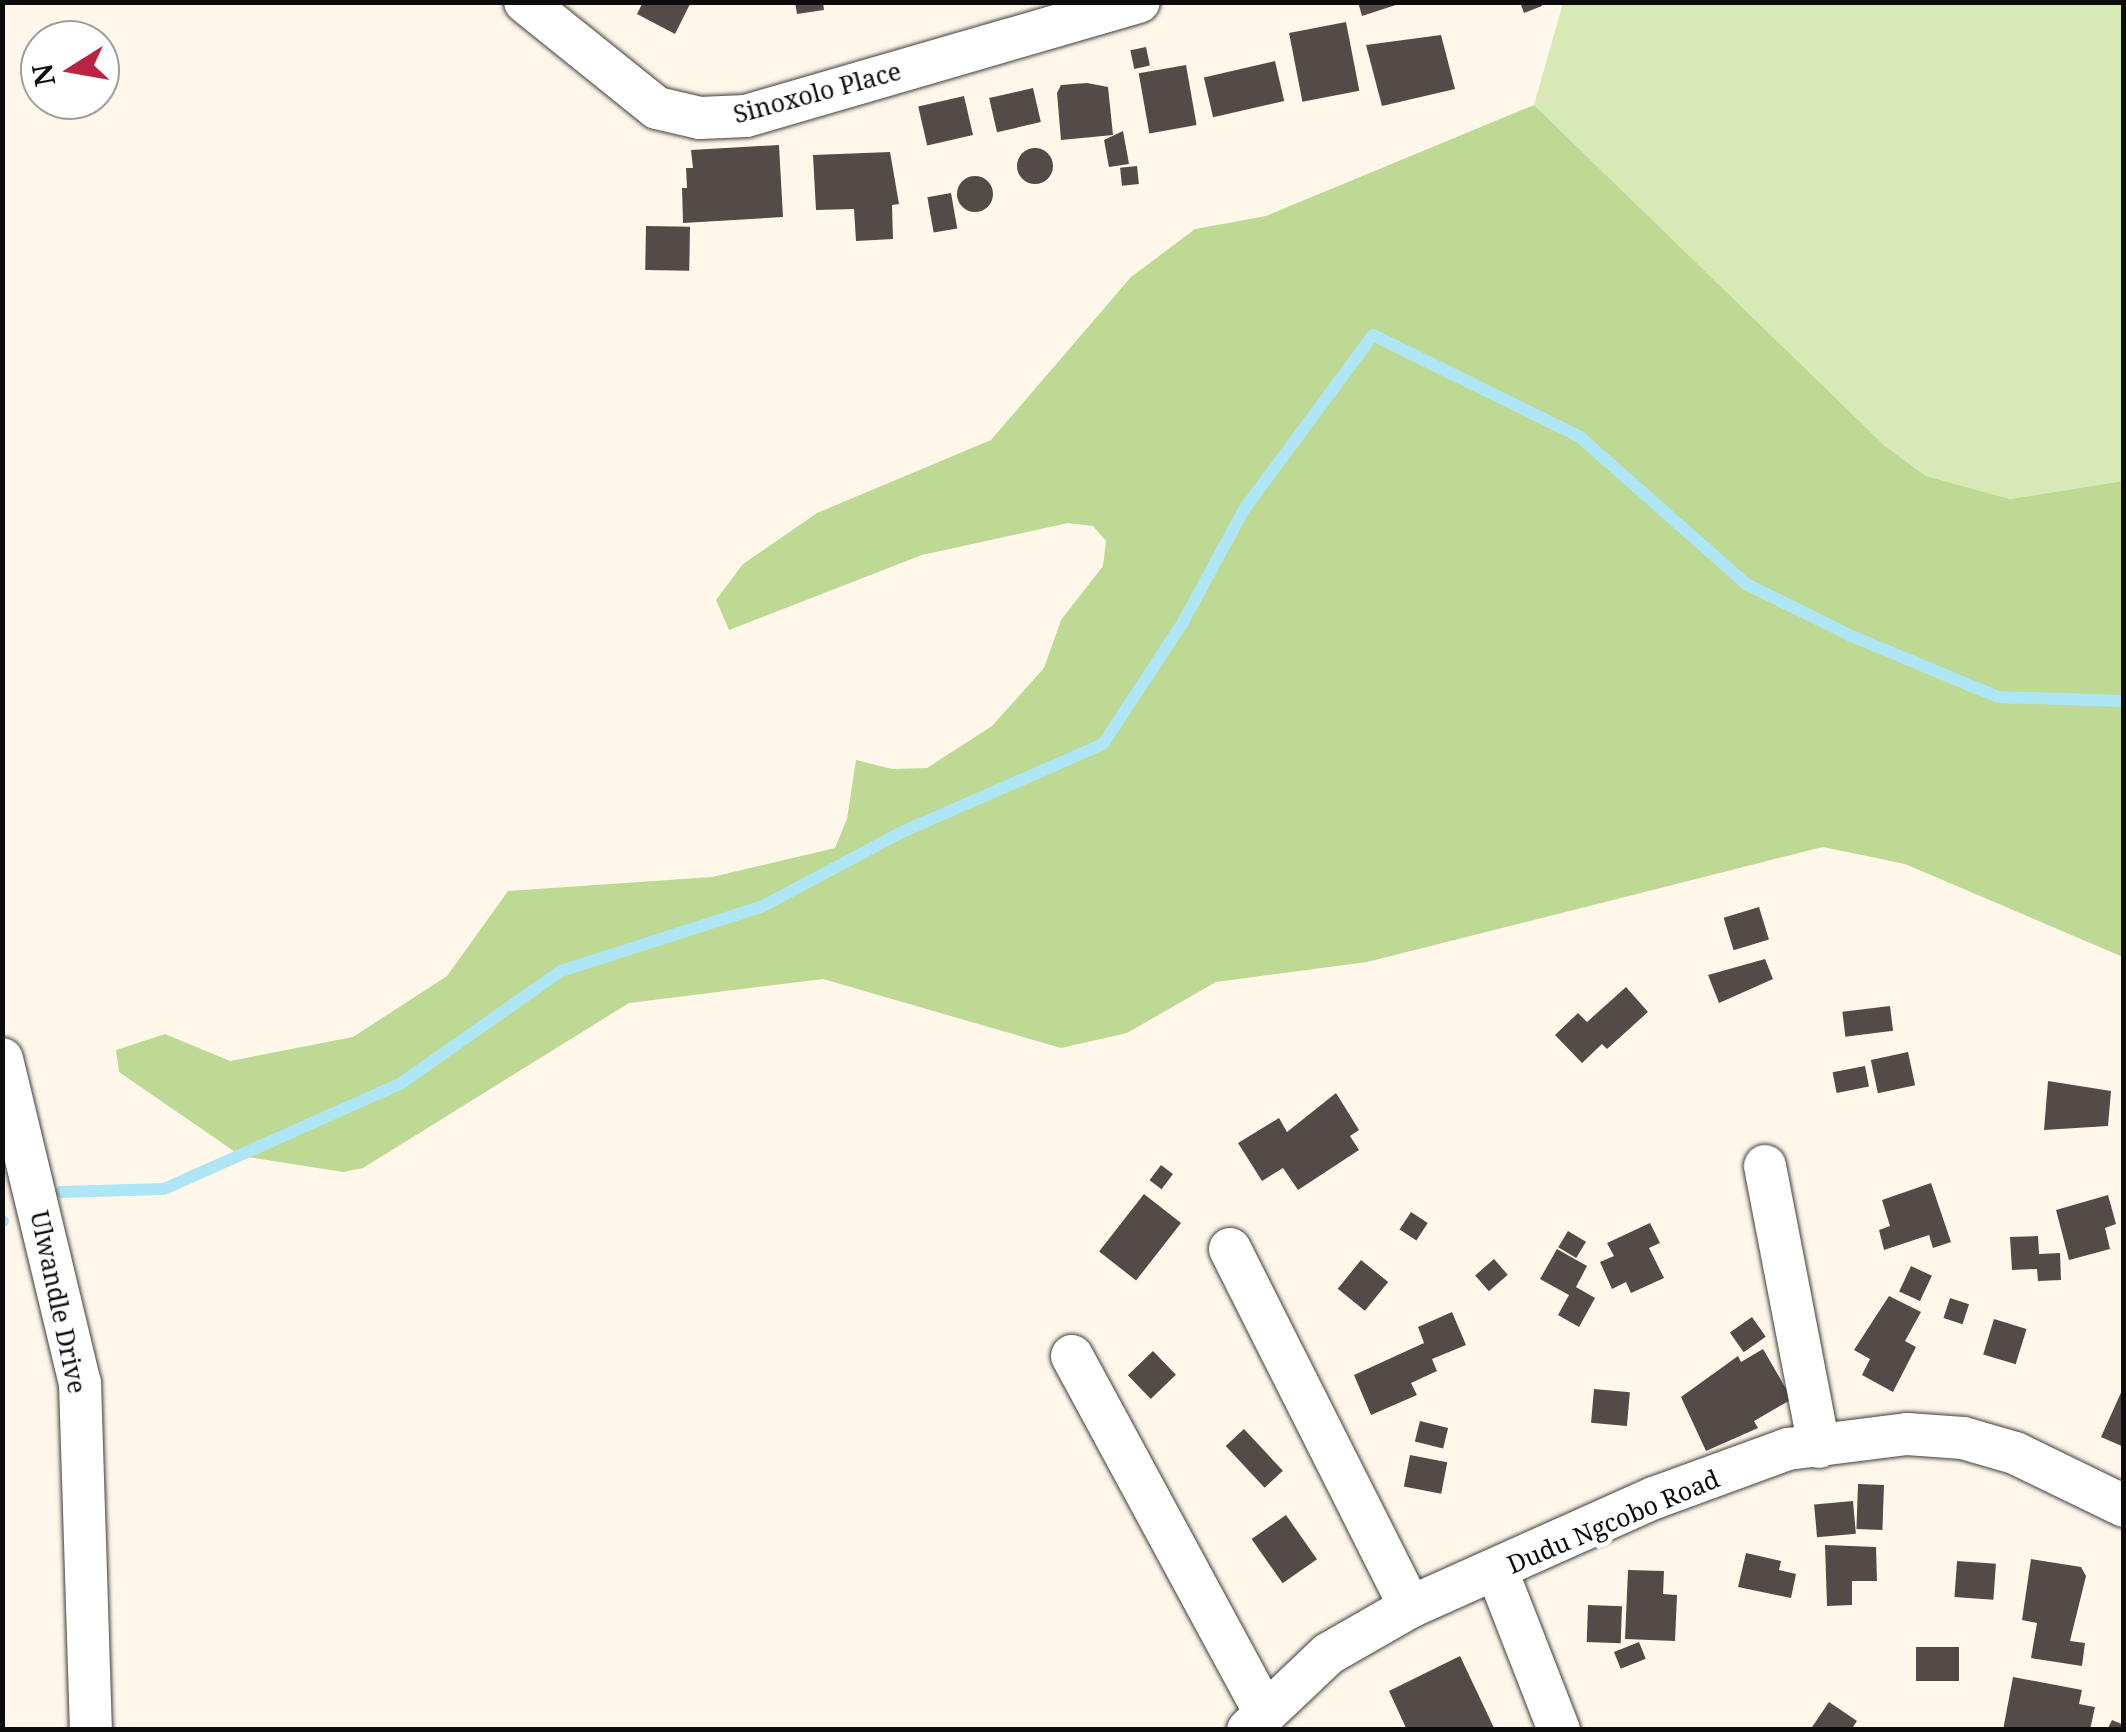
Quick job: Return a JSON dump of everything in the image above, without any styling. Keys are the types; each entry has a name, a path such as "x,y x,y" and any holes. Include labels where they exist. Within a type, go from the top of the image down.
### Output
{"street":[{"name":"Sinoxolo Place","path":"525,2 657,108 700,118 746,116 1140,2"},
{"name":"Ulwandle Drive","path":"2,1059 80,1383 91,1730"},
{"path":"1766,1166 1819,1447"},
{"path":"1230,1248 1410,1606"},
{"path":"1072,1356 1256,1720"},
{"name":"Dudu Ngcobo Road","path":"1256,1720 1328,1654 1410,1606 1497,1571 1654,1498 1788,1449 1907,1434 1963,1438 2016,1453 2124,1506"},
{"path":"1497,1571 1559,1730"}],"green space":[{"path":"1563,3 2123,3 2123,481 2010,499 1926,476 1885,446 1534,105"},
{"path":"1534,105 1885,446 1926,476 2010,499 2123,481 2123,957 1905,864 1823,847 1367,962 1216,982 1127,1033 1061,1048 823,979 629,1003 363,1168 343,1172 241,1156 119,1072 116,1050 165,1034 230,1061 353,1037 447,976 508,891 712,877 835,848 847,819 856,760 892,769 927,768 992,726 1044,668 1061,620 1103,566 1106,541 1093,526 1068,523 922,555 729,630 716,600 743,564 817,513 991,440 1131,277 1195,229 1266,216"}],"building":[{"path":"643,2 691,2 675,34 637,14"},
{"path":"795,2 823,2 824,10 797,14"},
{"path":"1358,2 1401,2 1402,3 1362,16"},
{"path":"1520,2 1541,2 1542,6 1524,13"},
{"path":"1346,22 1359,91 1302,102 1289,33"},
{"path":"1441,35 1455,89 1382,106 1366,45"},
{"path":"1146,47 1150,66 1134,69 1130,50"},
{"path":"1275,61 1284,101 1213,117 1204,77"},
{"path":"1186,65 1197,125 1149,133 1139,73"},
{"path":"1087,83 1108,87 1113,135 1061,140 1057,93 1061,85"},
{"path":"1033,88 1041,122 997,132 989,98"},
{"path":"964,96 973,135 927,146 918,107"},
{"path":"1123,131 1129,164 1109,167 1104,140"},
{"path":"779,145 783,217 683,223 682,188 687,188 686,168 693,168 691,150"},
{"path":"1035,148 1048,153 1053,166 1048,179 1035,184 1022,179 1017,166 1022,153"},
{"path":"890,152 899,204 892,205 893,239 856,241 854,209 816,210 813,155"},
{"path":"1137,166 1139,184 1122,186 1120,168"},
{"path":"975,176 987,182 993,194 987,206 975,212 963,206 957,194 963,182"},
{"path":"951,193 957,228 934,233 927,197"},
{"path":"646,226 690,227 689,271 645,270"},
{"path":"1759,907 1769,940 1734,950 1724,918"},
{"path":"1765,959 1773,979 1719,1003 1708,975"},
{"path":"1626,987 1648,1012 1607,1049 1602,1044 1582,1063 1555,1035 1578,1013 1587,1022"},
{"path":"1890,1006 1893,1031 1845,1037 1842,1012"},
{"path":"1908,1052 1915,1085 1878,1093 1871,1060"},
{"path":"1865,1066 1869,1087 1837,1093 1833,1072"},
{"path":"2048,1081 2111,1091 2108,1126 2044,1130"},
{"path":"1336,1093 1359,1130 1350,1136 1359,1150 1298,1190 1283,1168 1262,1181 1238,1143 1279,1118 1287,1132"},
{"path":"1161,1165 1173,1174 1162,1189 1150,1180"},
{"path":"1931,1183 1951,1242 1933,1248 1929,1235 1884,1250 1879,1230 1890,1226 1882,1200"},
{"path":"1144,1194 1181,1223 1136,1280 1099,1252"},
{"path":"2108,1195 2116,1224 2105,1228 2110,1249 2069,1260 2056,1210"},
{"path":"1411,1212 1428,1223 1416,1241 1400,1230"},
{"path":"1650,1223 1660,1243 1649,1248 1664,1278 1631,1293 1626,1282 1612,1289 1600,1262 1614,1256 1607,1243"},
{"path":"1568,1231 1586,1242 1576,1258 1558,1247"},
{"path":"2038,1236 2039,1254 2060,1253 2061,1280 2038,1281 2037,1269 2012,1270 2010,1237"},
{"path":"1557,1249 1587,1266 1576,1287 1595,1298 1579,1327 1558,1315 1569,1295 1540,1279"},
{"path":"1494,1259 1508,1275 1489,1291 1475,1275"},
{"path":"1361,1260 1388,1282 1365,1311 1338,1289"},
{"path":"1911,1266 1932,1276 1920,1301 1899,1291"},
{"path":"1889,1296 1921,1312 1905,1341 1916,1347 1893,1392 1862,1375 1870,1359 1854,1350"},
{"path":"1950,1298 1969,1304 1963,1324 1944,1318"},
{"path":"1452,1312 1466,1345 1432,1359 1437,1371 1411,1383 1417,1395 1371,1415 1354,1375 1424,1343 1418,1327"},
{"path":"1752,1317 1766,1337 1744,1352 1730,1332"},
{"path":"1994,1319 2027,1329 2016,1364 1983,1354"},
{"path":"1763,1349 1792,1399 1754,1421 1758,1428 1706,1451 1681,1397 1738,1356 1741,1362"},
{"path":"1153,1351 1176,1375 1151,1399 1128,1375"},
{"path":"2124,1386 2124,1447 2101,1437"},
{"path":"1594,1389 1630,1392 1627,1426 1591,1423"},
{"path":"1420,1421 1448,1428 1443,1448 1415,1441"},
{"path":"1244,1429 1283,1471 1265,1488 1226,1446"},
{"path":"1410,1455 1447,1462 1441,1494 1404,1486"},
{"path":"1858,1484 1884,1485 1882,1530 1856,1529"},
{"path":"1853,1501 1856,1534 1817,1537 1814,1504"},
{"path":"1286,1515 1317,1559 1283,1583 1252,1539"},
{"path":"1825,1545 1876,1547 1877,1581 1852,1581 1852,1605 1827,1606"},
{"path":"1746,1553 1781,1561 1779,1570 1796,1574 1791,1598 1738,1587"},
{"path":"2031,1559 2081,1567 2086,1576 2070,1641 2085,1643 2082,1666 2031,1658 2037,1623 2022,1620"},
{"path":"1957,1561 1996,1564 1993,1600 1954,1597"},
{"path":"1628,1570 1664,1571 1663,1594 1677,1595 1675,1641 1625,1639"},
{"path":"1588,1605 1622,1606 1621,1643 1587,1642"},
{"path":"1639,1642 1646,1659 1621,1669 1614,1652"},
{"path":"1916,1647 1959,1647 1959,1681 1916,1681"},
{"path":"1460,1656 1495,1730 1407,1730 1389,1691"},
{"path":"2013,1677 2082,1690 2079,1704 2095,1707 2090,1730 2003,1730"},
{"path":"1829,1702 1857,1721 1851,1730 1810,1730"},
{"path":"2112,1720 2124,1725 2124,1730 2107,1730"}],"waterway":[{"path":"61,1192 164,1189 400,1084 561,971 763,906 902,832 1103,744 1183,622 1245,508 1373,335 1580,437 1746,584 1849,635 1998,697 2124,701"}]}
